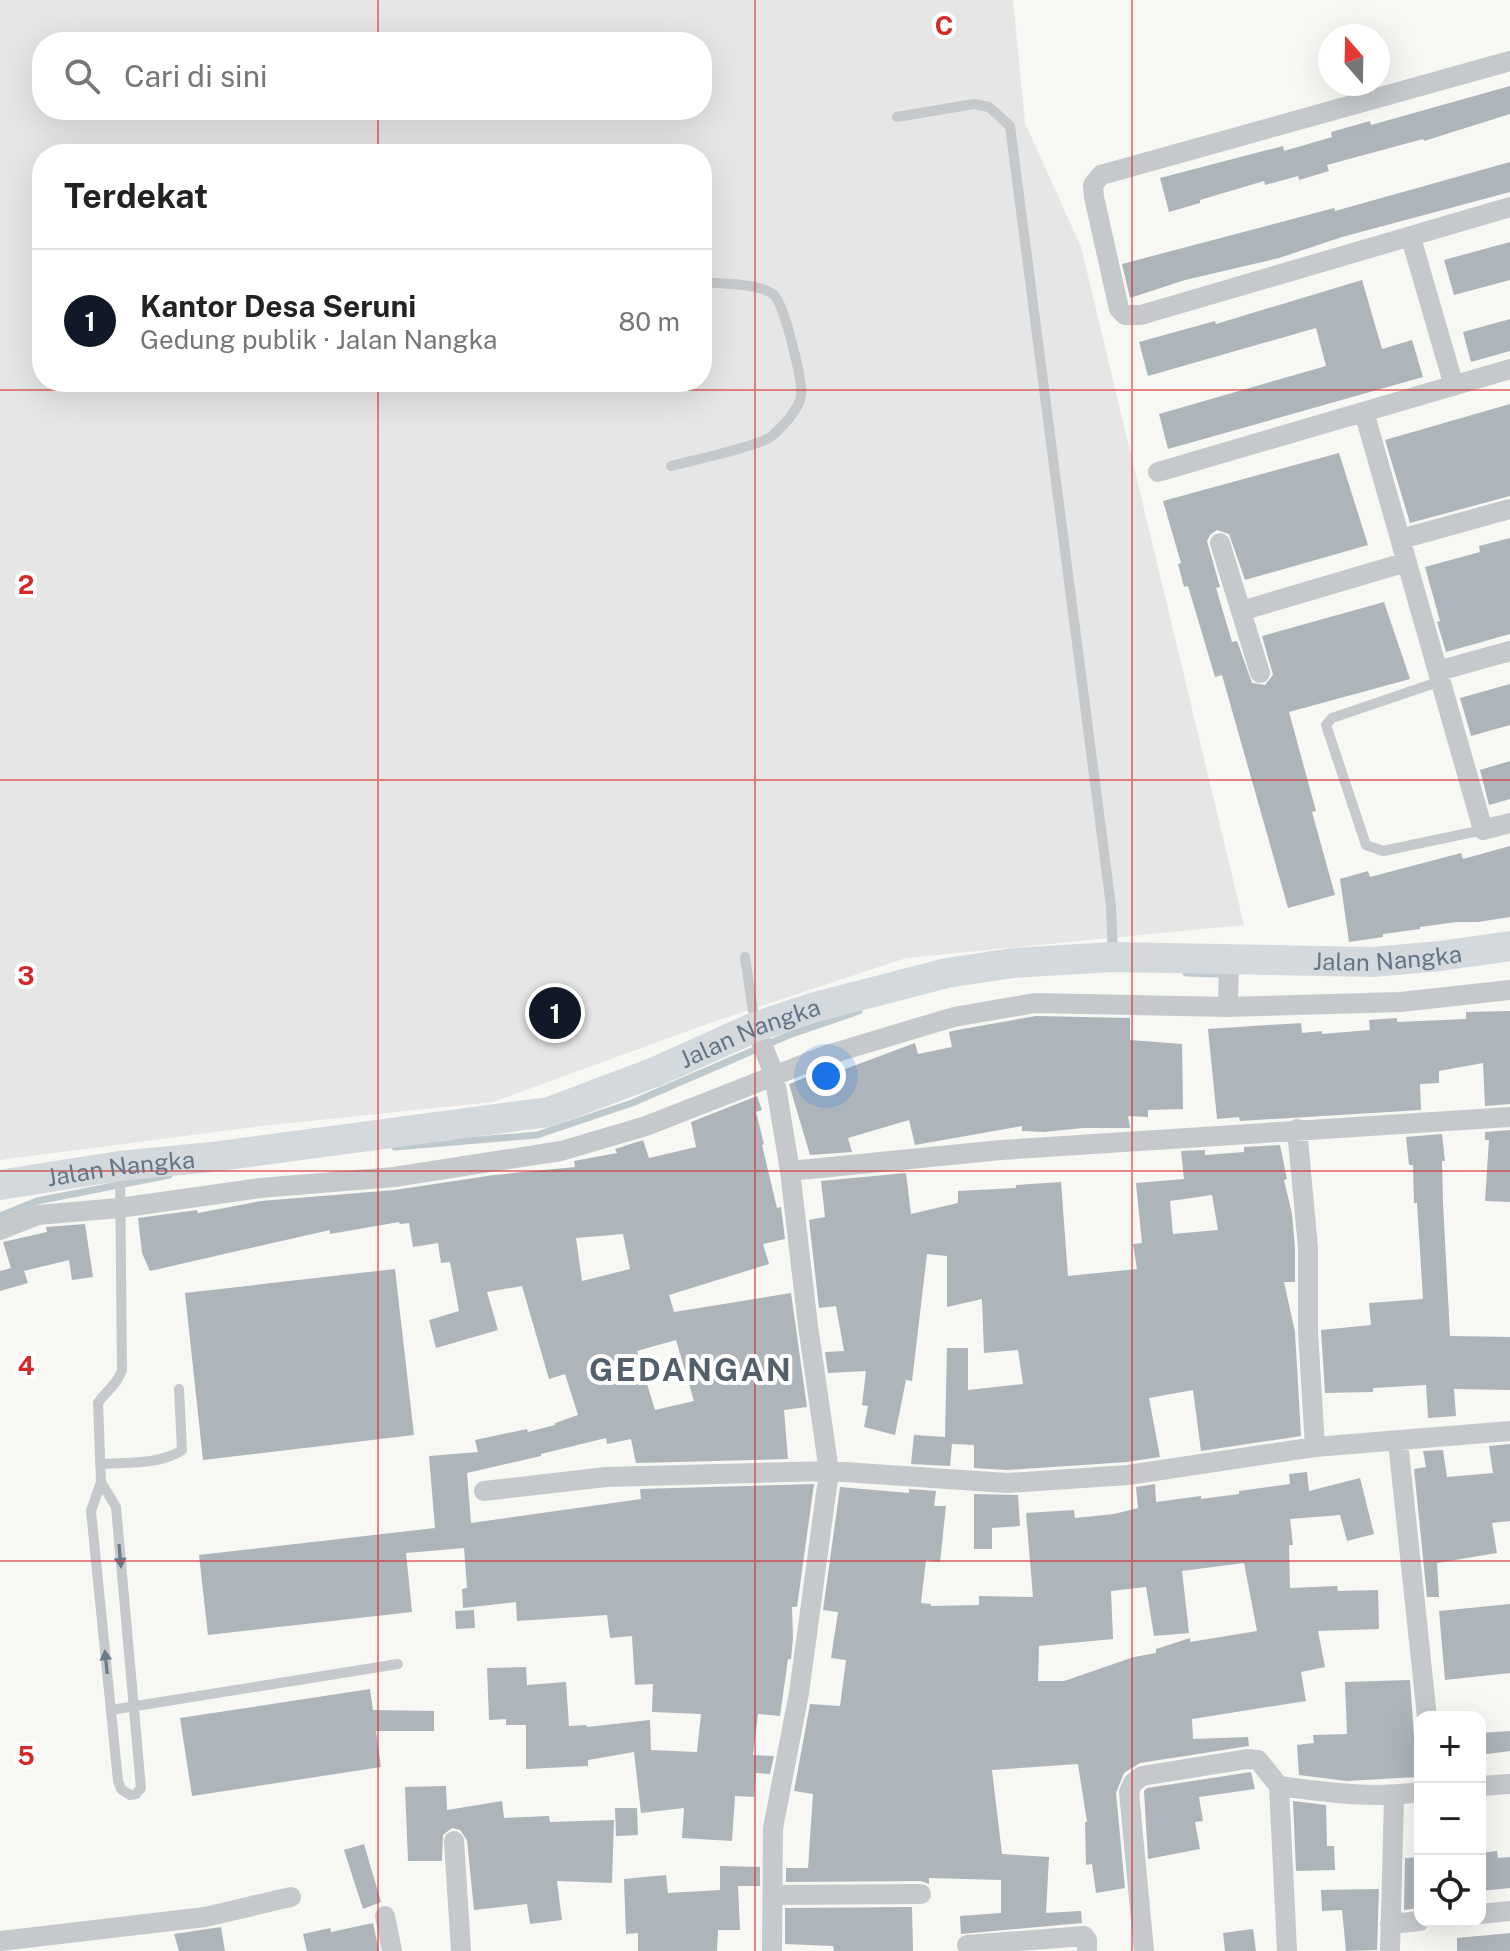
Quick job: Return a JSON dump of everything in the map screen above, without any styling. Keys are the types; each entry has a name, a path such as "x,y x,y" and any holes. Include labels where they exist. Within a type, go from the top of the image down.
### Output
{"street":[{"path":"1510,61 1101,175 1093,185 1119,309 1125,315 1141,315 1510,207"},
{"path":"1411,238 1454,386"},
{"path":"1158,472 1510,369"},
{"path":"1364,412 1483,830 1510,823"},
{"path":"1401,539 1510,509"},
{"path":"1220,543 1260,673"},
{"path":"1241,611 1407,562"},
{"path":"1440,676 1510,651"},
{"name":"Jalan Nangka","path":"0,1185 549,1112 655,1072 765,1053 815,1007 947,973 1013,963 1113,957 1229,964 1373,962 1510,946"},
{"path":"1228,1004 1229,964"},
{"path":"0,1230 38,1215 260,1188 394,1177 561,1151 646,1126 765,1053 827,1055 954,1017 1035,1003 1400,1002 1510,990"},
{"path":"765,1053 790,1171 829,1471 799,1693 773,1828 772,1951"},
{"path":"790,1171 1001,1150 1510,1117"},
{"path":"1297,1129 1308,1248 1308,1331 1315,1447"},
{"path":"484,1491 606,1477 829,1471 1007,1483 1128,1475 1315,1447 1510,1431"},
{"path":"1398,1442 1426,1711"},
{"path":"1144,1951 1129,1792 1133,1783 1142,1776 1247,1759 1258,1760 1279,1786 1287,1951"},
{"path":"1486,1786 1510,1784"},
{"path":"1279,1786 1362,1795 1414,1793"},
{"path":"1390,1951 1394,1796"},
{"path":"454,1841 461,1951"},
{"path":"773,1895 921,1894"},
{"path":"0,1941 205,1917 291,1897"},
{"path":"1486,1913 1510,1911"},
{"path":"385,1916 392,1951"},
{"path":"1390,1924 1414,1922"},
{"path":"967,1945 1084,1936 1087,1951"}],"lane":[{"path":"897,117 974,104 989,107 1010,126 1111,906 1113,957"},
{"path":"671,466 770,439 794,413 801,395 791,338 781,305 773,294 758,288 712,283"},
{"path":"1440,676 1332,718 1326,725 1366,845 1383,851 1483,830"},
{"path":"745,957 765,1053"},
{"path":"101,1482 116,1507 141,1788 130,1795 121,1789 118,1781 91,1511 101,1482 98,1403 114,1386 122,1370 120,1170"},
{"path":"100,1464 156,1460 172,1457 182,1450 179,1389"},
{"path":"111,1710 398,1664"}],"shaded area":[{"path":"0,0 1013,0 1025,123 1081,247 1244,925 906,958 707,1024 493,1102 261,1126 0,1160"}],"building":[{"path":"1510,86 1510,114 1424,141 1327,165 1329,171 1299,180 1298,176 1265,185 1264,181 1169,212 1160,178 1283,146 1284,151 1332,137 1331,132 1370,121 1371,125"},
{"path":"1510,162 1510,192 1342,237 1279,258 1185,280 1130,298 1122,264 1334,208 1335,211"},
{"path":"1510,242 1510,280 1454,295 1444,260"},
{"path":"1362,280 1382,349 1412,340 1423,377 1168,449 1159,414 1326,366 1316,328 1148,376 1139,342 1215,321 1216,324"},
{"path":"1510,319 1510,351 1471,362 1463,332"},
{"path":"1510,404 1510,496 1410,523 1385,440"},
{"path":"1339,453 1368,545 1245,580 1229,534 1217,530 1207,541 1220,587 1216,588 1232,642 1237,641 1252,683 1265,685 1273,675 1262,636 1384,602 1410,679 1289,712 1335,895 1288,908 1222,675 1215,677 1188,586 1184,587 1178,564 1181,563 1163,501"},
{"path":"1510,538 1510,634 1446,652 1425,567 1480,552 1479,546"},
{"path":"1510,684 1510,725 1471,736 1460,698"},
{"path":"1510,761 1510,799 1489,805 1480,770"},
{"path":"1510,846 1510,917 1420,927 1349,942 1340,879 1368,871 1370,877 1461,853 1463,859"},
{"path":"1510,1011 1510,1104 1485,1106 1483,1063 1439,1071 1439,1083 1420,1084 1421,1110 1240,1121 1239,1117 1217,1119 1208,1029 1301,1023 1302,1033 1322,1031 1322,1034 1370,1030 1369,1020 1466,1019 1466,1012"},
{"path":"1036,1016 1130,1018 1130,1040 1182,1044 1183,1109 1148,1110 1148,1117 1128,1116 1130,1128 1044,1132 1022,1131 1022,1126 915,1145 909,1120 848,1138 852,1152 810,1155 789,1084 827,1069 829,1075 915,1043 918,1054 952,1047 949,1032"},
{"path":"757,1096 762,1110 756,1112 777,1208 781,1207 785,1239 763,1244 769,1264 669,1295 674,1312 791,1293 807,1407 784,1410 788,1459 636,1463 631,1439 607,1444 606,1438 467,1473 471,1523 641,1499 640,1489 814,1484 797,1607 792,1607 791,1659 788,1659 780,1716 758,1714 753,1755 774,1756 770,1774 756,1773 754,1797 735,1796 732,1841 682,1838 684,1808 641,1813 634,1752 588,1760 588,1766 526,1769 526,1725 506,1725 506,1719 489,1720 487,1668 526,1667 527,1685 566,1682 569,1726 650,1720 651,1750 697,1752 701,1714 652,1712 653,1684 635,1685 632,1636 610,1638 607,1615 517,1621 516,1602 463,1608 462,1589 467,1588 464,1548 406,1553 412,1612 208,1635 199,1555 435,1528 429,1456 478,1452 475,1440 527,1429 528,1432 578,1415 565,1374 549,1379 522,1286 487,1292 498,1330 436,1348 429,1320 459,1311 450,1262 441,1263 438,1243 413,1247 409,1223 330,1234 330,1230 150,1271 142,1253 138,1218 197,1210 198,1213 261,1201 395,1190 575,1167 574,1161 617,1153 615,1149 643,1140 649,1158 696,1147 691,1122","holes":["623,1234 630,1269 582,1281 576,1238","676,1340 694,1401 655,1410 637,1351"]},
{"path":"1510,1130 1510,1202 1485,1201 1489,1140 1485,1140 1485,1132"},
{"path":"1442,1134 1450,1336 1510,1337 1510,1390 1454,1389 1456,1416 1428,1418 1426,1385 1373,1388 1373,1392 1325,1393 1321,1330 1371,1325 1369,1303 1423,1299 1417,1203 1414,1203 1413,1165 1409,1165 1406,1137"},
{"path":"1280,1145 1287,1179 1284,1180 1292,1214 1295,1282 1284,1282 1295,1332 1301,1436 1201,1451 1193,1390 1149,1398 1160,1457 1007,1470 974,1468 974,1445 952,1444 950,1466 911,1464 914,1435 945,1437 947,1348 968,1348 968,1390 1023,1384 1018,1350 984,1353 982,1299 947,1307 947,1256 927,1254 912,1381 906,1380 895,1435 864,1427 868,1406 862,1405 866,1371 828,1373 825,1352 844,1351 836,1306 819,1308 809,1220 825,1217 821,1181 906,1173 911,1214 958,1203 958,1191 1061,1182 1068,1276 1137,1269 1133,1244 1142,1243 1136,1183 1184,1179 1181,1151 1205,1150 1205,1155 1244,1152 1244,1147","holes":["1212,1195 1218,1230 1173,1234 1170,1201"]},
{"path":"85,1224 93,1277 72,1280 69,1260 24,1271 28,1283 0,1291 0,1271 11,1268 3,1242 47,1232 46,1227"},
{"path":"395,1269 414,1435 203,1460 185,1293"},
{"path":"1510,1444 1510,1521 1492,1523 1497,1553 1437,1563 1439,1597 1427,1597 1414,1469 1426,1467 1423,1451 1443,1450 1447,1477 1493,1473 1489,1446"},
{"path":"1307,1472 1309,1491 1360,1478 1374,1534 1347,1541 1340,1515 1290,1519 1293,1545 1289,1545 1290,1588 1337,1586 1338,1591 1378,1590 1379,1629 1318,1631 1325,1667 1301,1672 1306,1701 1192,1719 1193,1739 1248,1737 1249,1746 1140,1763 1124,1773 1116,1793 1125,1888 1096,1893 1092,1864 1086,1865 1087,1822 1078,1764 992,1770 1002,1854 1049,1857 1046,1913 1081,1911 1082,1923 961,1934 960,1916 1001,1913 1001,1880 929,1878 929,1884 921,1881 786,1882 786,1868 808,1868 813,1794 794,1791 810,1704 840,1706 846,1660 831,1658 838,1612 823,1610 840,1487 909,1493 909,1489 936,1491 934,1506 946,1506 940,1562 926,1560 921,1603 931,1606 979,1605 979,1596 1033,1597 1026,1513 1074,1510 1075,1518 1114,1514 1138,1508 1136,1487 1155,1484 1156,1502 1201,1496 1201,1499 1290,1484 1289,1474","holes":["1244,1563 1257,1631 1190,1642 1190,1638 1156,1649 1156,1653 1134,1657 1064,1681 1038,1681 1039,1646 1113,1639 1111,1591 1146,1587 1154,1636 1189,1633 1182,1571"]},
{"path":"974,1494 1018,1495 1020,1526 992,1528 992,1549 974,1549"},
{"path":"1510,1604 1510,1673 1445,1680 1439,1611"},
{"path":"474,1610 475,1628 456,1629 455,1611"},
{"path":"1410,1680 1414,1777 1347,1781 1299,1775 1297,1745 1314,1743 1313,1735 1347,1734 1345,1682"},
{"path":"370,1689 373,1710 434,1711 434,1731 376,1731 381,1767 192,1796 180,1718"},
{"path":"1510,1731 1510,1751 1486,1754 1486,1733"},
{"path":"1251,1772 1255,1789 1199,1797 1203,1821 1195,1822 1200,1849 1148,1859 1144,1791 1147,1788"},
{"path":"446,1786 447,1810 502,1801 504,1818 549,1816 550,1822 614,1820 612,1883 557,1881 562,1920 530,1924 527,1904 474,1910 467,1840 460,1830 452,1828 443,1835 442,1861 408,1861 405,1787"},
{"path":"1293,1801 1326,1805 1327,1846 1334,1846 1335,1870 1296,1871"},
{"path":"615,1808 637,1808 638,1835 616,1836"},
{"path":"364,1844 381,1902 363,1909 344,1850"},
{"path":"1497,1851 1498,1858 1510,1857 1510,1888 1486,1890 1486,1852"},
{"path":"1414,1857 1414,1909 1404,1910 1405,1858"},
{"path":"720,1866 760,1867 760,1886 738,1886 740,1930 718,1930 717,1951 638,1951 638,1933 626,1934 624,1879 666,1875 668,1893 720,1890"},
{"path":"1379,1889 1377,1950 1346,1951 1342,1910 1322,1911 1321,1890"},
{"path":"912,1907 913,1951 834,1951 833,1946 785,1944 785,1908"},
{"path":"373,1923 379,1951 307,1951 303,1934"},
{"path":"221,1927 225,1951 179,1951 174,1934"},
{"path":"1253,1929 1256,1951 1225,1951 1223,1933"},
{"path":"1510,1933 1510,1951 1457,1951 1457,1938"}],"waterway":[{"path":"1186,973 1218,974"},
{"path":"395,1147 537,1135 632,1103 789,1035 859,1011"},
{"path":"0,1216 37,1201 169,1175"}],"place":[{"name":"Kantor Desa Seruni","path":"555,1013"}],"district":[{"name":"GEDANGAN","path":"691,1369"}]}
